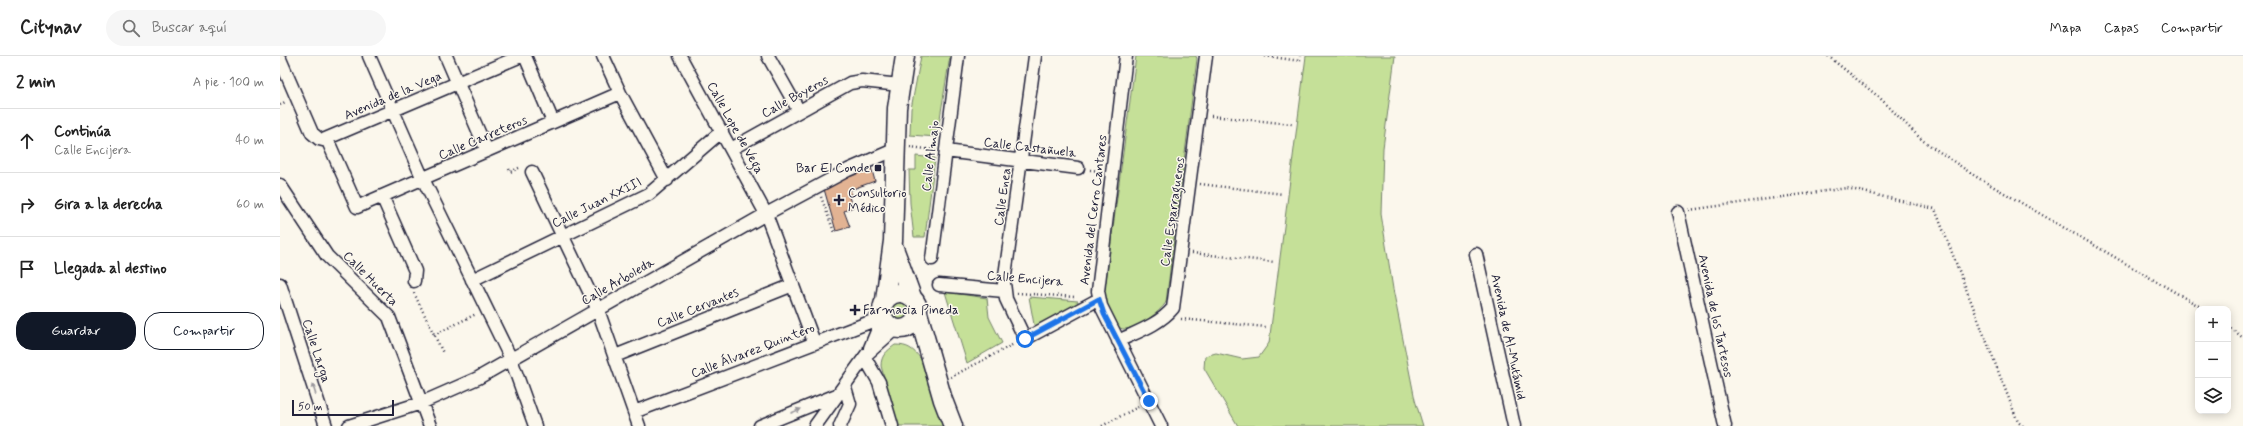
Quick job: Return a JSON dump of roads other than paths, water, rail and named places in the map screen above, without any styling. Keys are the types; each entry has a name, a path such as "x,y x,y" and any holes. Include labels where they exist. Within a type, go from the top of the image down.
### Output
{"main road":[{"path":"891,319 894,148 900,85 905,56"},
{"path":"893,241 900,269 915,305 931,361 953,426"},
{"path":"891,319 894,293 900,292 915,305"},
{"path":"891,319 912,324 915,305"},
{"path":"891,319 920,343 931,361"}],"street":[{"path":"369,56 423,179 511,359 535,426"},
{"path":"446,56 487,151"},
{"name":"Avenida de la Vega","path":"323,139 393,112 521,56"},
{"path":"525,56 553,122"},
{"path":"603,56 620,94 667,180"},
{"name":"Calle Lope de Vega","path":"680,56 766,214 814,342"},
{"path":"768,56 799,111"},
{"name":"Calle Almajo","path":"932,259 958,56"},
{"name":"Calle Enea","path":"1004,292 1035,56"},
{"name":"Avenida del Cerro Cantares","path":"1126,56 1097,286 1099,299 1118,341 1161,426"},
{"name":"Calle Esparragueros","path":"1118,341 1159,321 1167,316 1173,308 1200,115 1206,56"},
{"path":"280,59 312,133 323,139"},
{"name":"Calle Boyeros","path":"731,149 799,111 856,82 870,81 900,85"},
{"name":"Calle Carreteros","path":"323,139 357,207 620,94"},
{"name":"Calle Juan XXIII","path":"472,280 640,199 667,180 722,131"},
{"name":"Calle Arboleda","path":"349,426 421,403 466,384 766,214 894,148"},
{"name":"Calle Castañuela","path":"946,151 1078,168"},
{"path":"532,172 598,310 639,426"},
{"name":"Calle Huerta","path":"280,185 327,256 389,317 430,426"},
{"path":"382,196 415,271 414,281"},
{"name":"Avenida de los Tartesos","path":"1678,212 1725,426"},
{"name":"Avenida de Al-Mutámid","path":"1476,254 1514,426"},
{"name":"Calle Larga","path":"280,284 326,426"},
{"name":"Calle Cervantes","path":"614,356 793,285"},
{"name":"Calle Encijera","path":"939,286 1004,292"},
{"path":"1004,292 1025,339 1099,299"},
{"path":"866,356 891,319"},
{"path":"815,426 891,319"},
{"name":"Calle Álvarez Quintero","path":"634,412 814,342 891,319"},
{"path":"866,356 879,382 892,426"},
{"path":"760,426 842,390"},
{"path":"840,426 850,404 842,390"}],"place":[{"name":"Bar El Conde","path":"878,168"},
{"name":"Consultorio Médico","path":"839,200"},
{"name":"Farmacia Pineda","path":"855,310"}]}
